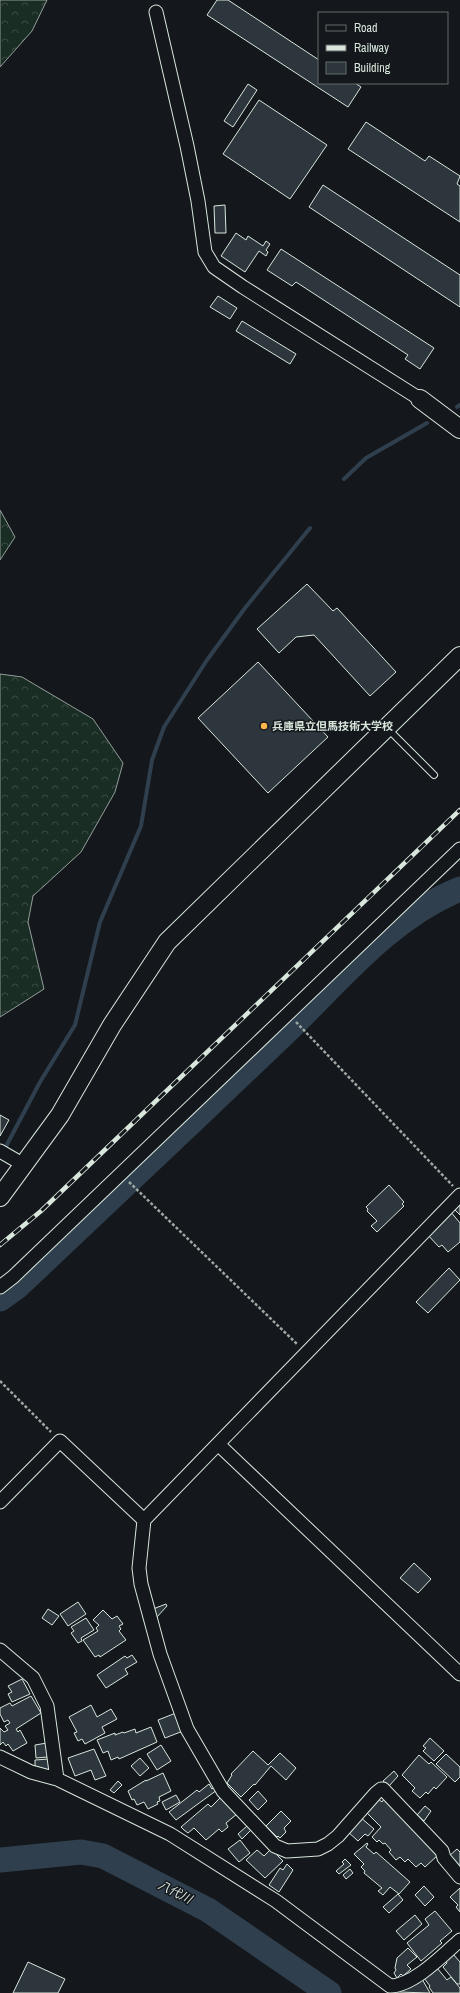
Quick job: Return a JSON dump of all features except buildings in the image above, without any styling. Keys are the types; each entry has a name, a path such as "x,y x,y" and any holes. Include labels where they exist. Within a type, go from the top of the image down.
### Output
{"street":[{"path":"156,12 187,146 198,200 205,252 214,267 420,399 460,429"},
{"path":"0,1197 60,1115 112,1025 167,942 460,656"},
{"path":"0,1287 13,1277 122,1175 460,849"},
{"path":"0,1151 24,1164"},
{"path":"457,1192 307,1354 144,1520 139,1568 141,1584 160,1654 187,1728 223,1791 275,1846 287,1851 318,1849 328,1844 338,1836 376,1793 383,1789 442,1851 444,1858 460,1877"},
{"path":"0,1502 60,1441 144,1520"},
{"path":"218,1444 460,1674"},
{"path":"0,1650 33,1678 47,1706 56,1779"},
{"path":"0,1757 31,1772 56,1779 170,1834 276,1901 390,1986 397,1986 415,1976 460,1940"}],"lane":[{"path":"386,728 434,774"}],"path":[{"path":"301,1027 457,1192"},
{"path":"133,1185 307,1354"},
{"path":"0,1381 60,1441"}],"green space":[{"path":"0,0 47,0 32,31 0,67"},
{"path":"0,510 15,537 0,560"},
{"path":"0,674 22,677 93,719 123,763 115,792 81,852 33,896 28,922 44,989 0,1017"}],"waterway":[{"path":"344,479 366,458 427,423"},
{"path":"3,1152 40,1082 75,1025 100,922 141,826 152,760 164,727 207,660 245,608 310,528"},
{"path":"0,1299 18,1286 286,1032 346,972 388,933 435,901 460,889"},
{"name":"八代川","path":"0,1860 81,1852 103,1856 208,1910 329,1993"}],"railway":[{"path":"0,1245 41,1211 460,810"}],"place":[{"name":"兵庫県立但馬技術大学校","path":"264,726"}]}
